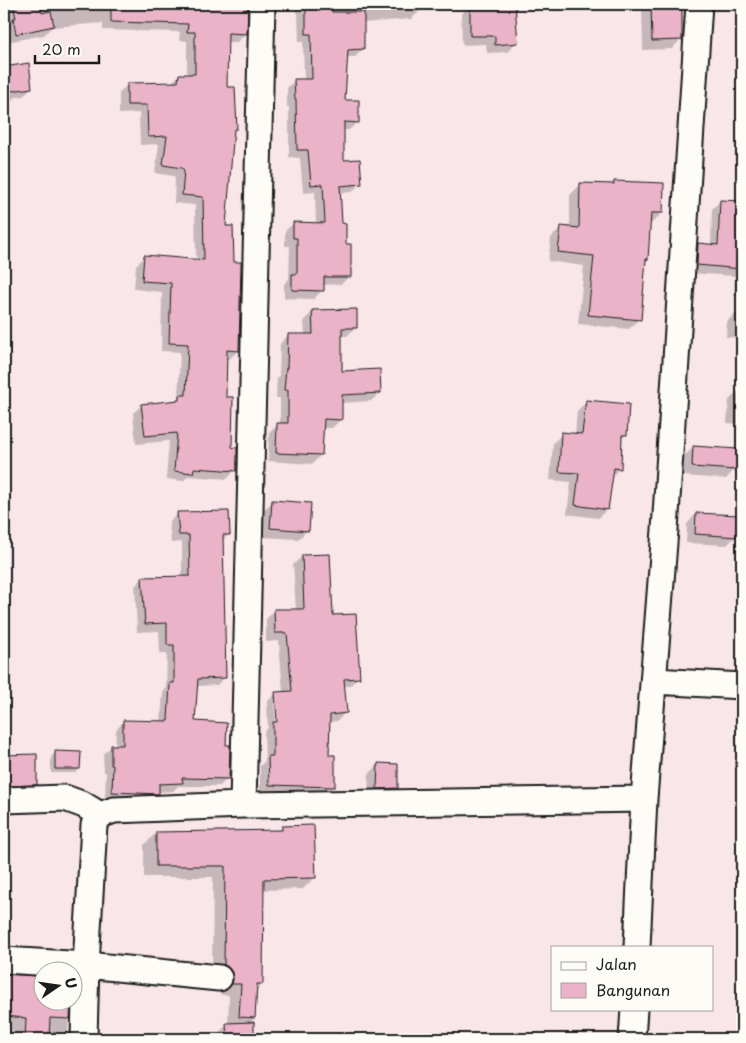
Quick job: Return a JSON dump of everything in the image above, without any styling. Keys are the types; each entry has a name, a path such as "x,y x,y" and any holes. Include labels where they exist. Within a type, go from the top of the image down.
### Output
{"street":[{"path":"243,805 262,4"},
{"path":"637,946 644,798 654,681 699,4"},
{"path":"654,681 742,686"},
{"path":"4,800 65,798 84,805 100,815"},
{"path":"84,1039 94,825 100,815 114,810 243,805 644,798"},
{"path":"4,960 86,965 219,978"},
{"path":"632,1039 634,1010"}],"building":[{"path":"13,4 40,4 42,13 51,11 54,26 16,34 13,18 16,18"},
{"path":"111,4 248,4 247,34 228,33 227,87 235,87 237,129 234,129 226,226 233,226 234,262 241,262 239,351 227,350 226,397 233,397 232,447 237,448 237,471 194,468 193,473 174,471 177,433 145,436 141,404 179,400 179,395 186,395 188,344 169,343 171,283 142,281 144,255 204,260 203,197 182,195 184,170 163,165 167,136 148,137 147,105 127,105 127,83 178,82 179,74 195,74 195,32 187,32 188,24 111,22"},
{"path":"470,4 515,4 518,43 495,45 495,36 470,36"},
{"path":"651,4 682,4 682,40 652,41"},
{"path":"332,8 332,12 364,12 364,49 348,50 345,100 359,100 359,123 344,122 344,160 360,159 362,184 340,186 342,223 346,224 346,244 351,244 351,277 324,277 324,291 292,290 292,274 297,274 297,238 293,238 293,222 325,223 323,184 311,185 308,150 297,150 294,79 312,79 311,34 306,34 306,9"},
{"path":"29,63 32,88 4,92 4,67"},
{"path":"614,181 664,183 663,213 651,213 641,320 588,315 594,256 558,252 561,226 579,228 580,183 614,184"},
{"path":"720,200 742,201 742,269 697,265 698,243 718,245"},
{"path":"357,309 357,328 342,328 342,371 380,369 381,393 342,395 342,420 324,419 322,455 276,453 277,423 288,423 288,390 284,390 288,334 313,334 312,310"},
{"path":"586,400 629,404 627,435 622,435 621,469 614,468 608,510 575,505 579,473 559,472 561,432 582,434"},
{"path":"693,446 738,449 736,470 692,467"},
{"path":"272,500 311,503 309,531 270,528"},
{"path":"229,511 230,535 223,535 226,678 198,679 195,721 227,723 226,745 230,745 229,779 182,778 183,783 159,784 159,794 112,792 113,765 111,765 111,745 123,745 123,720 168,721 170,683 174,683 174,645 167,645 167,623 145,624 142,577 190,576 189,535 179,535 177,512"},
{"path":"696,513 739,515 738,537 695,534"},
{"path":"330,554 333,615 356,614 360,678 344,679 347,713 330,715 329,755 335,755 335,787 269,785 268,756 273,756 273,722 277,722 275,692 292,691 287,633 275,633 274,609 304,609 302,555"},
{"path":"55,751 81,752 80,769 55,769"},
{"path":"37,754 37,785 4,786 4,755"},
{"path":"378,763 398,764 398,788 377,789"},
{"path":"314,825 316,878 264,879 263,984 257,984 255,1018 239,1017 241,984 232,984 232,973 224,965 225,866 156,866 156,832 282,830 282,826"},
{"path":"4,974 32,976 32,1010 70,1010 70,1019 50,1018 49,1039 25,1039 26,1018 4,1016"},
{"path":"254,1022 254,1039 227,1039 226,1023"}]}
